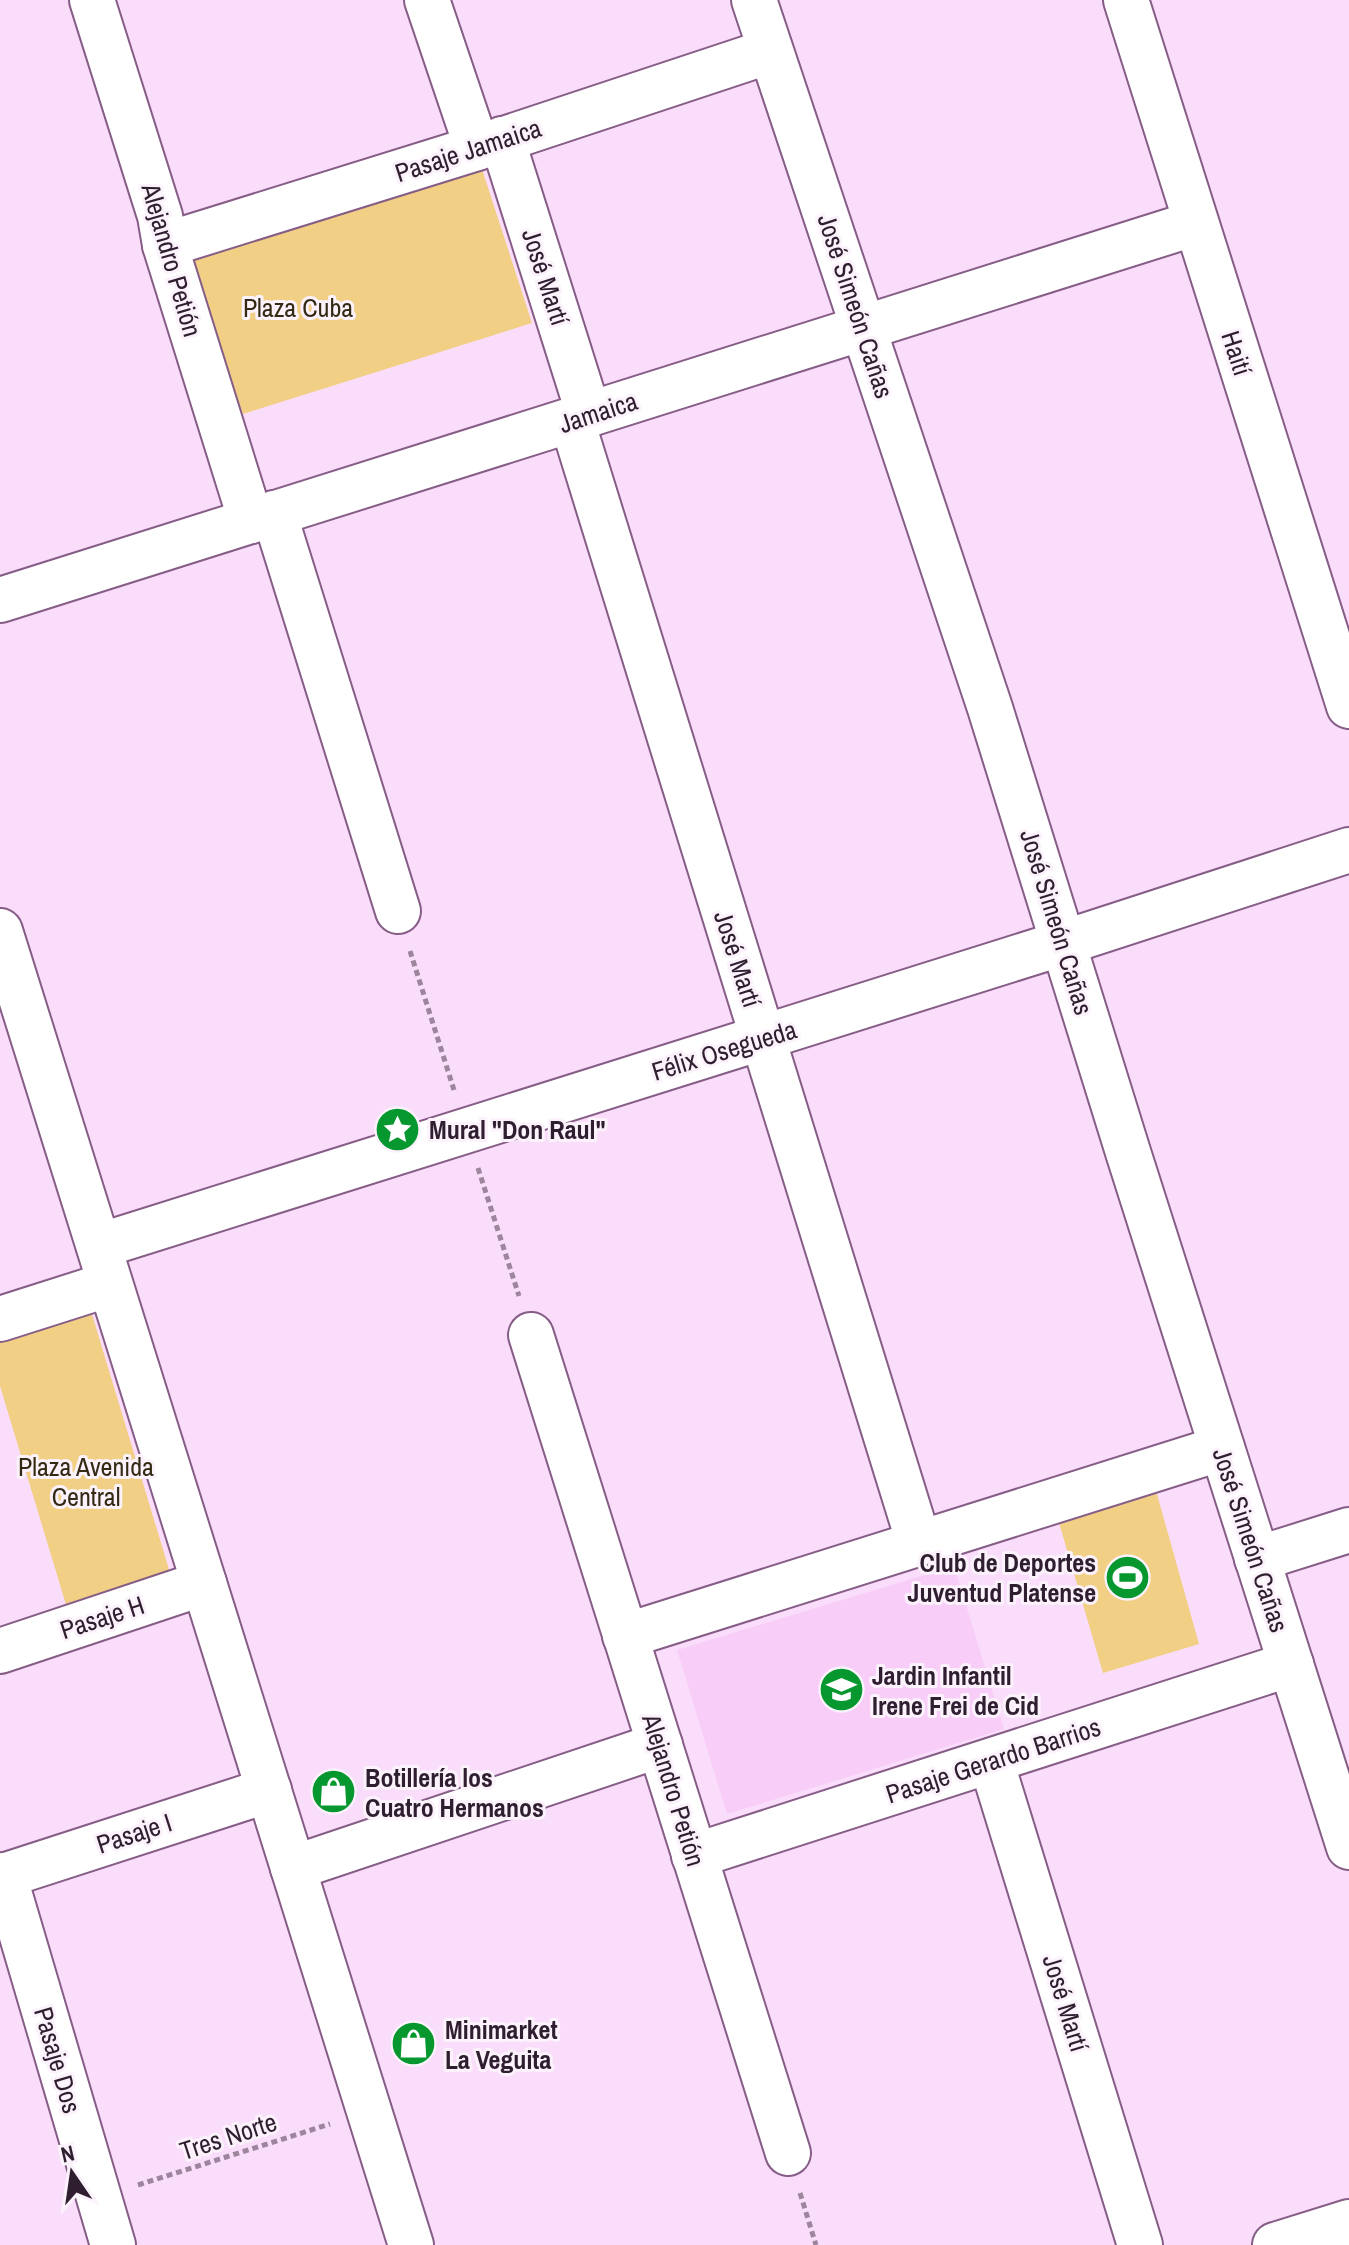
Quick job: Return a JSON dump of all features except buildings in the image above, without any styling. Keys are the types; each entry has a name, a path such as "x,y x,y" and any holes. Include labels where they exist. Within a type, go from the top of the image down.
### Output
{"street":[{"name":"Alejandro Petión","path":"92,0 160,216 165,245 398,911"},
{"name":"José Martí","path":"427,0 490,143 580,418 701,842 919,1543"},
{"name":"José Simeón Cañas","path":"754,0 990,708 1349,1847"},
{"name":"Haití","path":"1126,0 1347,692"},
{"name":"Pasaje Jamaica","path":"165,245 770,51"},
{"name":"Jamaica","path":"0,600 1196,223"},
{"name":"Félix Osegueda","path":"0,1319 104,1265 763,1038 1349,850"},
{"path":"0,931 16,1038 104,1265 411,2245"},
{"name":"Alejandro Petión","path":"531,1335 788,2153"},
{"path":"625,1636 1222,1448"},
{"path":"1257,1559 1349,1530"},
{"name":"Pasaje H","path":"0,1651 204,1583"},
{"name":"Pasaje Gerardo Barrios","path":"694,1856 1291,1664"},
{"path":"293,1868 660,1745"},
{"name":"José Martí","path":"991,1761 1140,2245"},
{"name":"Pasaje I","path":"2,1876 269,1790"},
{"name":"Pasaje Dos","path":"2,1876 113,2245"},
{"path":"1275,2245 1349,2222"}],"path":[{"name":"Tres Norte","path":"98,2198 370,2112"},
{"path":"788,2153 816,2245"}],"shaded area":[{"name":"Jardin Infantil Irene Frei de Cid","path":"954,1566 1004,1729 727,1814 677,1650"}],"green space":[{"name":"Plaza Cuba","path":"480,163 532,323 243,414 181,251"},
{"name":"Plaza Avenida Central","path":"91,1311 171,1576 67,1608 0,1386 0,1338"},
{"name":"Club de Deportes Juventud Platense","path":"1153,1480 1199,1644 1103,1673 1055,1509"}],"place":[{"name":"Mural \"Don Raul\"","path":"398,1129"},
{"name":"Club de Deportes Juventud Platense","path":"1127,1577"},
{"name":"Jardin Infantil Irene Frei de Cid","path":"841,1690"},
{"name":"Botillería los Cuatro Hermanos","path":"334,1792"},
{"name":"Minimarket La Veguita","path":"414,2044"}]}
